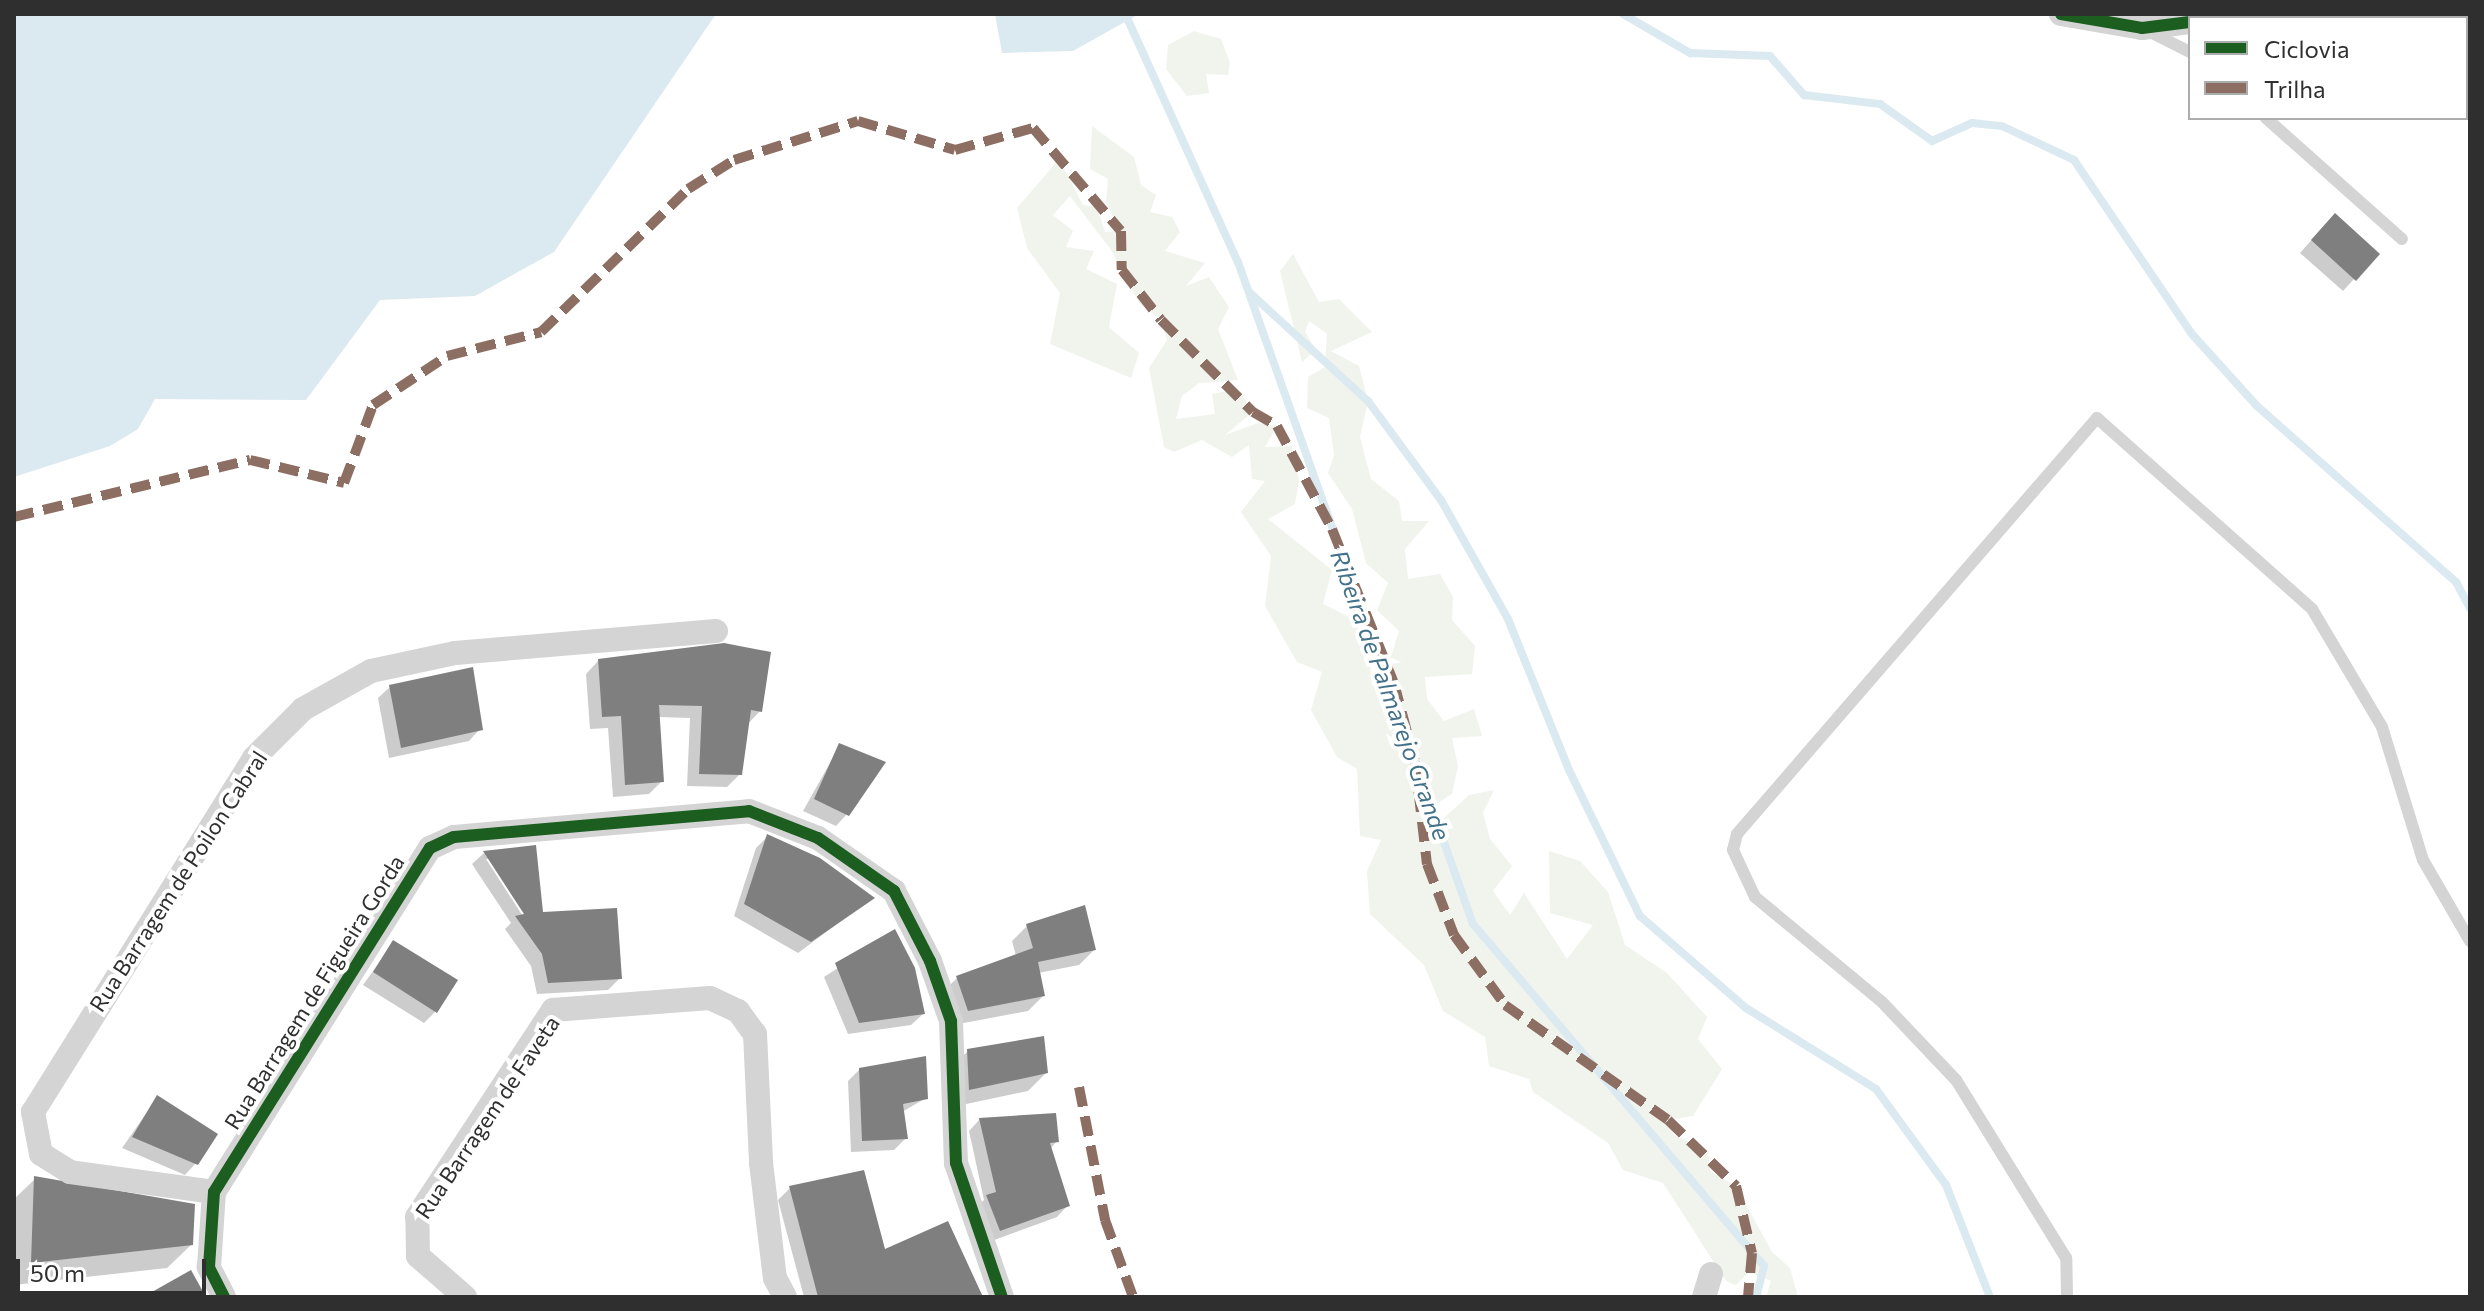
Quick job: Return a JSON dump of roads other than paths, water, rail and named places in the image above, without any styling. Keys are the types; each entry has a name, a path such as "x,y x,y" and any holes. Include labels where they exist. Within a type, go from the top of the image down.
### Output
{"street":[{"path":"2061,14 2188,22"},
{"name":"Rua Barragem de Poilon Cabral","path":"214,1192 70,1172 41,1154 33,1112 254,758 303,709 371,671 455,653 716,631"},
{"name":"Rua Barragem de Figueira Gorda","path":"224,1297 209,1267 214,1192 430,848 454,837 749,811 818,838 894,891 923,947 951,1021 956,1163 1002,1297"},
{"name":"Rua Barragem de Faveta","path":"465,1297 418,1256 417,1217 553,1010 710,998 738,1011 755,1034 761,1163 775,1278 785,1297"}],"lane":[{"path":"2149,21 2188,50"},
{"path":"2268,120 2402,239"},
{"path":"2067,1297 2066,1258 1956,1080 1882,1002 1755,897 1733,850 1737,834 2097,418 2312,609 2382,727 2423,860 2470,941"}],"waterway":[{"path":"1623,14 1690,53 1770,56 1804,95 1880,104 1932,141 1972,123 2002,126 2074,160 2191,333 2257,406 2456,582 2470,608"},
{"name":"Ribeira de Palmarejo Grande","path":"1128,20 1238,262 1473,924 1764,1266 1756,1297"},
{"path":"1250,293 1368,401 1441,500 1508,619 1569,770 1640,916 1746,1008 1876,1089 1946,1185 1990,1297"}]}
